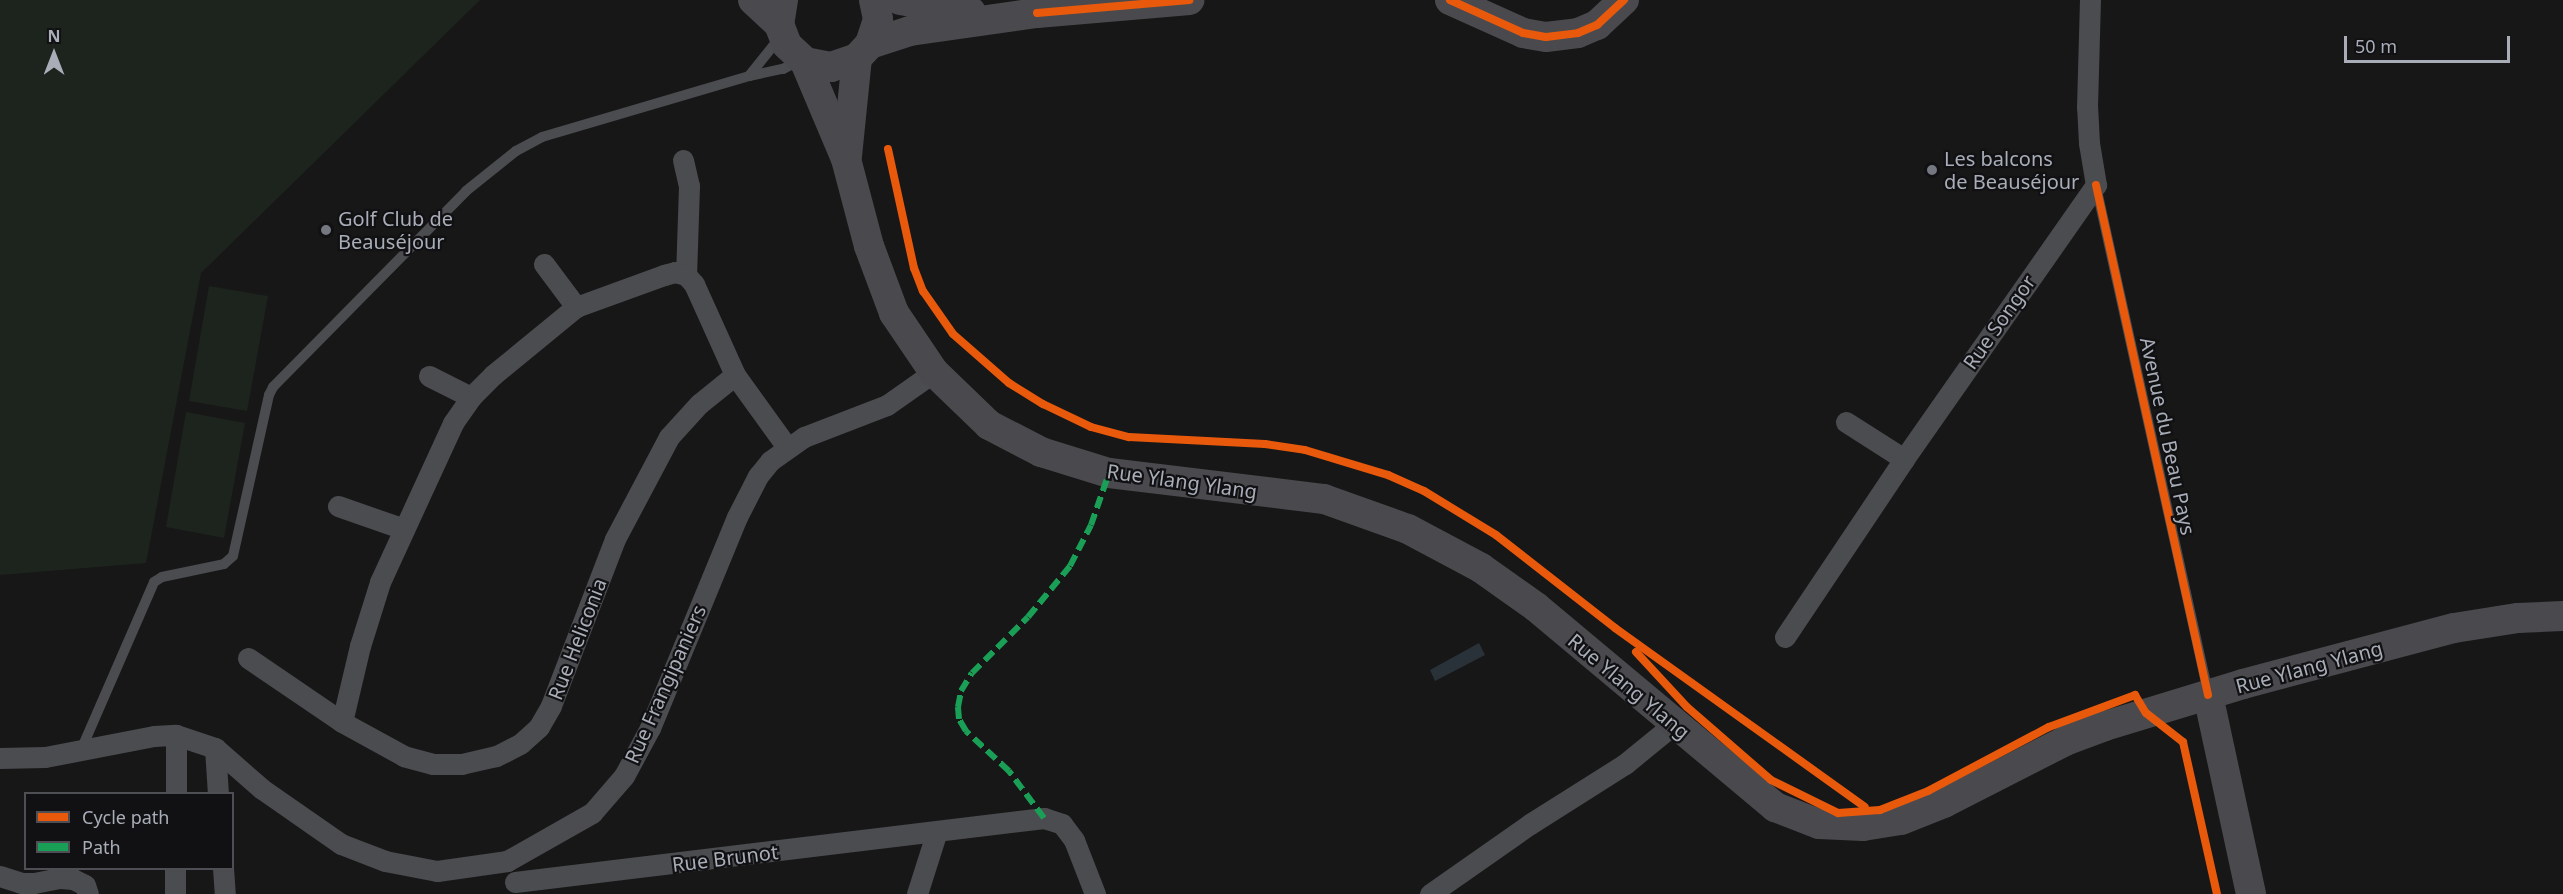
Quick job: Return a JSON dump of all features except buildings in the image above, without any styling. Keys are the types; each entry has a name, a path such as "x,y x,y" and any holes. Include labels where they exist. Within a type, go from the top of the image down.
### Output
{"street":[{"path":"753,0 781,20 786,45 804,61 846,159"},
{"path":"846,159 863,51 878,19 874,0"},
{"path":"900,0 960,12 1037,13"},
{"path":"804,61 831,67 910,31 1037,13 1189,0"},
{"path":"1450,0 1523,33 1546,37 1578,33 1597,25 1624,0"},
{"path":"2090,0 2088,143 2096,185"},
{"name":"Rue Ylang Ylang","path":"846,159 869,246 894,313 934,372 989,425 1041,452 1109,473 1324,499 1408,529 1481,568 1536,607 1775,807 1820,824 1863,826 1901,820 1944,803 2065,741 2105,726 2208,695 2454,628 2518,618 2563,616"},
{"path":"683,160 688,186 687,275"},
{"name":"Rue Songor","path":"1785,637 1904,459 2096,185"},
{"path":"544,264 576,308"},
{"path":"342,722 363,636 380,582 453,423 471,397 493,375 576,308 664,275 675,272 687,275 694,284 735,375 786,447"},
{"name":"Rue Frangipaniers","path":"0,758 45,757 154,736 176,735 215,748 262,789 341,844 385,861 437,871 507,861 592,813 624,776 650,728 737,517 758,476 786,447 804,437 886,405 934,372"},
{"name":"Rue Heliconia","path":"248,658 342,722 404,756 433,764 462,764 496,756 520,744 539,727 551,706 615,539 669,437 699,404 735,375"},
{"path":"429,376 471,397"},
{"path":"1846,422 1904,459"},
{"path":"338,506 404,529"},
{"name":"Avenue du Beau Pays","path":"2208,695 2251,894"},
{"path":"1430,894 1530,824 1625,764 1674,724"},
{"path":"176,735 176,792"},
{"path":"215,748 218,792"},
{"name":"Rue Brunot","path":"518,888 1044,818 1062,824 1074,840 1095,894"},
{"path":"917,894 936,834"},
{"path":"507,861 518,888"},
{"path":"175,894 176,870"},
{"path":"223,870 225,894"},
{"path":"0,876 21,883 34,884 60,878 73,879 85,885 88,894"}],"lane":[{"path":"749,75 769,47 781,20"},
{"path":"81,750 154,582 162,577 224,564 233,556 269,395 273,387 466,191 516,151 542,137 749,75 783,69 804,61"},
{"name":"Avenue du Beau Pays","path":"2096,185 2208,695"}],"shaded area":[{"path":"0,0 480,0 201,273 146,563 0,575"},
{"path":"209,286 268,296 247,411 189,401"},
{"path":"186,412 245,423 224,538 166,527"},
{"path":"1479,643 1485,655 1435,681 1430,670"}],"marked path":[{"path":"1044,818 1009,771 966,731 959,719 958,707 961,691 972,673 1028,617 1070,566 1091,525 1109,473"}],"cycle path":[{"path":"1037,13 1189,0"},
{"path":"1450,0 1523,33 1546,37 1578,33 1597,25 1624,0"},
{"path":"888,149 914,268 923,291 953,334 1009,383 1043,404 1091,427 1129,437 1265,444 1305,450 1388,475 1424,491 1496,535 1615,628 1865,807"},
{"path":"2096,185 2208,695"},
{"path":"1636,652 1687,707 1771,780 1838,813 1880,810 1928,791 2049,727 2135,695 2146,713 2183,742 2217,894"}],"place":[{"name":"Les balcons de Beauséjour","path":"1932,170"},
{"name":"Golf Club de Beauséjour","path":"326,230"}]}
